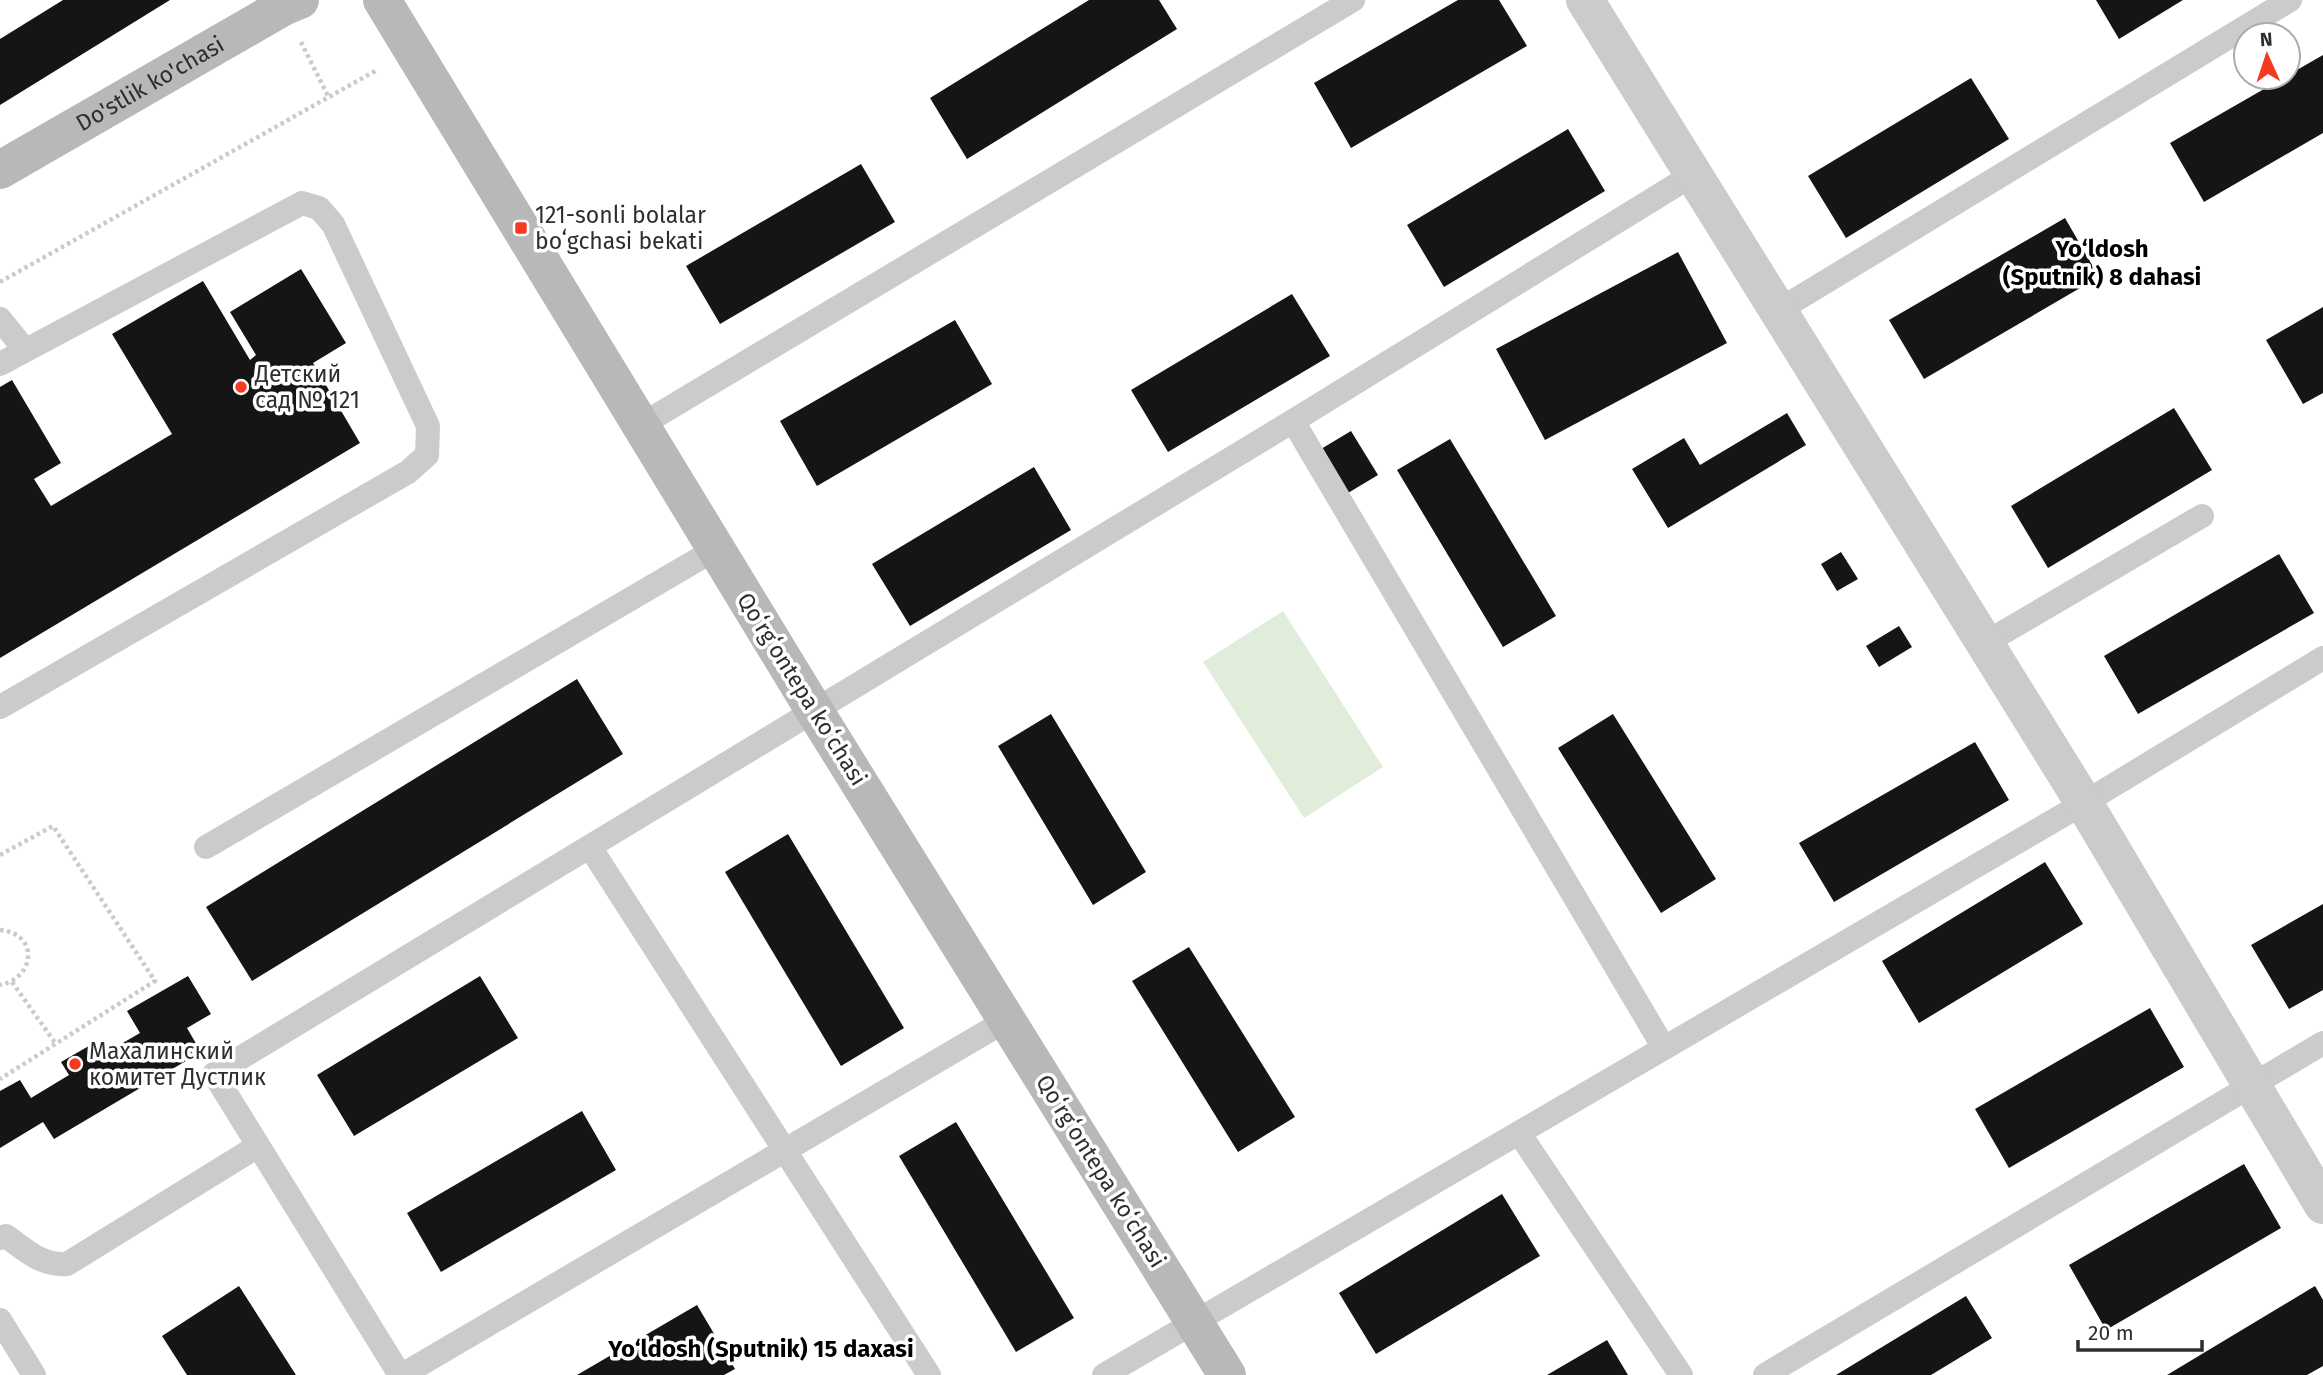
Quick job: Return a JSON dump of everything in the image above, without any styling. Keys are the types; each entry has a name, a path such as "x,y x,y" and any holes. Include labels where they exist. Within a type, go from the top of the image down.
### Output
{"street":[{"name":"Qoʻrgʻontepa koʻchasi","path":"382,0 814,710 1227,1375"},
{"path":"1585,0 2084,803 2323,1205"},
{"name":"Do'stlik ko'chasi","path":"0,170 292,3"}],"lane":[{"path":"641,425 1353,0"},
{"path":"1779,310 2290,0"},
{"path":"1007,1020 401,1375 214,1074 1293,421 1694,174"},
{"path":"0,364 302,203 319,208 333,224 428,426 427,455 408,472 0,707"},
{"path":"0,319 25,350"},
{"path":"1293,421 1664,1048"},
{"path":"1985,643 2202,516"},
{"path":"206,847 716,549"},
{"path":"1104,1375 2084,803 2323,658"},
{"path":"590,846 929,1375"},
{"path":"1765,1375 2323,1043"},
{"path":"1518,1133 1681,1375"},
{"path":"0,1238 6,1236 29,1253 52,1265 67,1264 258,1146"},
{"path":"0,1320 34,1375"}],"path":[{"path":"292,3 329,98"},
{"path":"0,282 412,50"},
{"path":"0,855 53,827 155,981 0,1079"},
{"path":"0,930 17,934 26,946 29,960 24,973 12,982 0,985"},
{"path":"12,982 56,1045"}],"green space":[{"path":"1283,611 1383,767 1304,818 1203,662"}],"building":[{"path":"63,0 170,0 0,105 0,39"},
{"path":"1089,0 1159,0 1177,29 967,159 930,98"},
{"path":"1458,0 1499,0 1527,46 1351,148 1314,83"},
{"path":"2096,0 2183,0 2119,39"},
{"path":"2323,55 2323,133 2204,202 2170,143 2260,91 2302,91 2302,67"},
{"path":"1971,78 2009,139 1846,238 1808,176"},
{"path":"1568,129 1605,191 1444,287 1407,225"},
{"path":"861,164 895,222 720,324 686,266"},
{"path":"2065,218 2099,277 1924,379 1889,320"},
{"path":"1678,252 1727,343 1545,440 1496,349"},
{"path":"301,269 346,343 313,363 360,443 0,658 0,387 12,380 61,463 34,479 51,506 172,434 112,334 203,281 250,360 256,355 230,312"},
{"path":"1292,294 1330,356 1168,452 1131,390"},
{"path":"2323,307 2323,393 2303,404 2266,340"},
{"path":"955,320 992,384 817,486 780,421"},
{"path":"2174,408 2212,470 2048,568 2011,506"},
{"path":"1787,413 1806,445 1668,528 1632,469 1684,438 1700,465"},
{"path":"1351,431 1378,475 1348,493 1321,449"},
{"path":"1450,439 1556,616 1503,647 1397,470"},
{"path":"1034,467 1071,530 910,626 872,564"},
{"path":"1841,552 1858,579 1837,591 1821,564"},
{"path":"2279,554 2314,613 2138,714 2104,656"},
{"path":"1899,626 1912,647 1879,667 1866,646"},
{"path":"577,679 623,754 252,981 206,907"},
{"path":"1051,714 1146,872 1093,905 998,746"},
{"path":"1613,714 1716,879 1661,913 1558,748"},
{"path":"1975,742 2009,800 1834,902 1799,843"},
{"path":"788,834 904,1028 841,1066 725,872"},
{"path":"2045,862 2083,924 1919,1023 1882,961"},
{"path":"2323,904 2323,990 2289,1009 2251,945"},
{"path":"1189,947 1295,1117 1238,1152 1132,981"},
{"path":"188,976 211,1014 187,1028 201,1052 54,1139 43,1122 0,1148 0,1091 20,1080 31,1098 69,1075 61,1062 94,1043 102,1055 140,1033 127,1011"},
{"path":"480,976 518,1038 354,1136 317,1075"},
{"path":"2150,1008 2184,1067 2009,1168 1975,1109"},
{"path":"582,1111 616,1170 441,1272 407,1213"},
{"path":"956,1122 1074,1318 1016,1352 899,1156"},
{"path":"2244,1164 2281,1228 2106,1330 2069,1265"},
{"path":"1502,1194 1540,1256 1376,1354 1339,1293"},
{"path":"239,1286 296,1375 187,1375 162,1336"},
{"path":"2315,1286 2323,1300 2323,1366 2307,1375 2167,1375"},
{"path":"1966,1296 1992,1338 1931,1375 1836,1375"},
{"path":"697,1305 735,1369 724,1375 577,1375"},
{"path":"1607,1340 1628,1375 1547,1375"}],"place":[{"name":"121-sonli bolalar boʻgchasi bekati","path":"521,228"},
{"name":"Детский сад № 121","path":"241,387"},
{"name":"Махалинский комитет Дустлик","path":"75,1064"}],"district":[{"name":"Yo‘ldosh (Sputnik) 8 dahasi","path":"2102,263"},
{"name":"Yo‘ldosh (Sputnik) 15 daxasi","path":"761,1349"}]}
